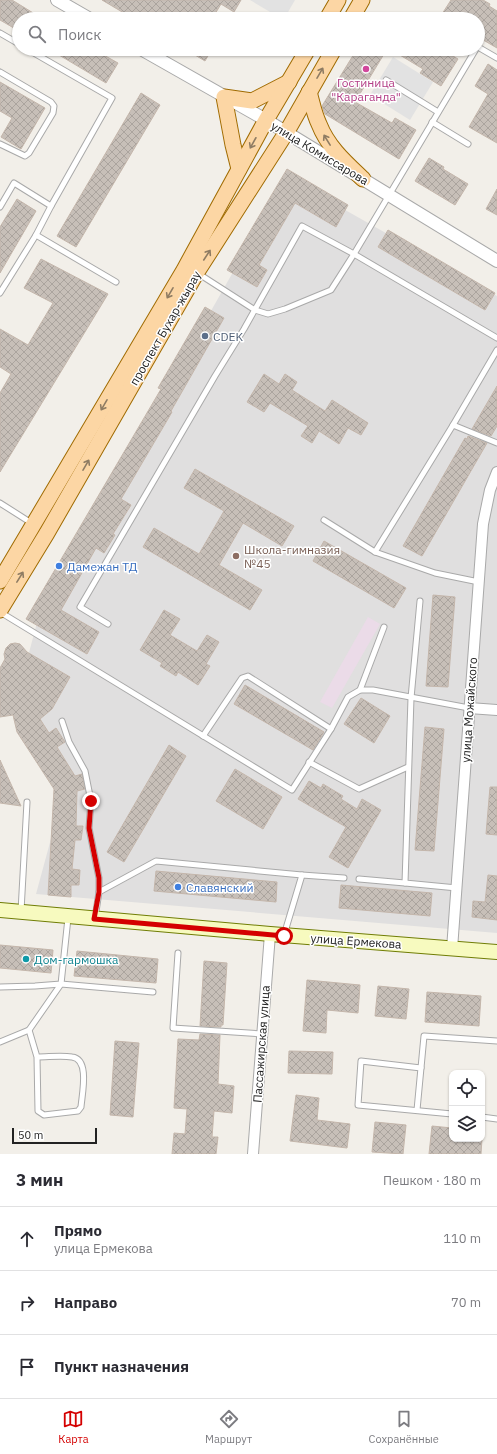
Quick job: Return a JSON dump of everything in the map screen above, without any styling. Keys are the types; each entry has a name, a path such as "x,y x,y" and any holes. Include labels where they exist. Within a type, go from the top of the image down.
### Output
{"main road":[{"path":"331,12 338,0"},
{"path":"355,12 362,0"},
{"name":"проспект Бухар-жырау","path":"0,581 184,270 266,120 304,56"},
{"name":"проспект Бухар-жырау","path":"0,611 47,533 196,272 286,133 330,56"},
{"path":"239,169 224,97 252,101 288,82"},
{"path":"309,92 318,123 326,140 337,154 363,179"},
{"path":"34,525 47,533"},
{"name":"улица Ермекова","path":"0,910 277,935 497,952"}],"street":[{"path":"57,0 78,12"},
{"name":"улица Комиссарова","path":"153,56 266,120 497,261"},
{"name":"улица Можайского","path":"452,949 469,708 480,582 483,524 490,490 497,472"},
{"path":"469,708 497,710"},
{"name":"Пассажирская улица","path":"253,1154 262,1034 277,935"}],"lane":[{"path":"0,33 12,40"},
{"path":"485,51 497,58"},
{"path":"0,292 36,235 112,98 39,56"},
{"path":"196,272 255,310 268,314 285,309 331,290 472,56"},
{"path":"0,72 51,102 54,106 53,113 29,153 25,156 0,144"},
{"path":"386,80 438,112"},
{"path":"432,122 468,144"},
{"path":"0,207 14,183 51,206"},
{"path":"108,624 80,607 255,310 302,226 354,254 497,338"},
{"path":"36,235 116,282"},
{"path":"375,552 497,350"},
{"path":"453,425 497,443"},
{"path":"0,503 34,525"},
{"path":"324,520 375,552 435,573 480,582"},
{"path":"405,883 411,698 420,601"},
{"path":"0,611 292,790 331,729 348,697 360,690 373,690 469,708"},
{"path":"360,690 384,627"},
{"path":"203,736 242,678 248,676 331,729"},
{"path":"62,721 69,742 85,771 91,801 89,828 99,878 99,892 94,919"},
{"path":"309,762 359,788 408,767"},
{"path":"21,912 26,802"},
{"path":"99,892 156,861 344,878"},
{"path":"277,935 302,875"},
{"path":"359,880 457,888"},
{"path":"0,1042 29,1030 61,984 68,917"},
{"path":"178,953 173,1028 262,1034"},
{"path":"0,987 61,984 153,992"},
{"path":"29,1030 37,1057 38,1111 44,1115 78,1111 81,1107 84,1068 81,1061 74,1057 37,1057"},
{"path":"417,1110 424,1036 497,1041"},
{"path":"421,1068 361,1061 358,1105 449,1114"},
{"path":"485,1117 497,1119"}],"shaded area":[{"path":"250,0 295,0 288,12 270,12"},
{"path":"393,57 433,82 410,120 370,95"},
{"path":"287,177 497,296 497,933 36,894 52,835 58,774 19,690 38,619"},
{"path":"368,617 380,624 332,708 320,702"}],"building":[{"path":"0,0 12,0 32,12 12,12 12,27 0,20"},
{"path":"102,0 241,0 234,12 221,4 216,12 122,12"},
{"path":"451,0 483,0 490,4 489,6 497,11 497,48 485,41 485,12 443,12"},
{"path":"61,56 106,56 118,63 106,83"},
{"path":"197,56 208,56 205,61"},
{"path":"353,56 383,56 355,102 392,123 395,118 416,130 399,159 325,114 322,106"},
{"path":"402,56 453,56 458,59 441,86 420,73 423,69"},
{"path":"488,64 497,70 497,143 469,127 488,94 475,86"},
{"path":"0,82 45,108 21,149 1,137 12,118 0,111"},
{"path":"141,93 160,105 76,247 57,236"},
{"path":"429,158 444,167 443,169 468,184 455,205 415,181"},
{"path":"287,169 348,205 336,227 295,203 259,265 267,270 257,287 227,270"},
{"path":"497,189 497,215 486,209"},
{"path":"17,199 36,211 0,273 0,227"},
{"path":"388,230 495,293 485,310 378,247"},
{"path":"41,259 108,294 0,472 0,393 11,374 0,367 0,329 28,345 53,303 24,288"},
{"path":"205,307 224,318 171,411 172,412 121,499 131,505 113,534 115,535 104,553 96,548 61,610 99,632 87,654 26,619 161,389 158,388"},
{"path":"264,374 279,384 285,374 297,382 292,390 325,411 332,400 368,423 361,435 348,428 339,444 319,431 312,443 301,436 308,426 270,403 264,412 247,402"},
{"path":"497,386 497,426 491,436 472,429"},
{"path":"468,436 487,443 422,556 403,546 465,438 467,439"},
{"path":"195,469 294,526 282,546 243,523 219,565 262,590 250,610 143,547 154,528 199,554 224,511 184,488"},
{"path":"324,541 406,588 394,608 313,561"},
{"path":"433,595 455,597 448,687 426,686"},
{"path":"164,610 180,619 170,635 197,651 207,635 219,642 206,664 210,666 198,685 178,672 176,676 160,666 162,663 140,650"},
{"path":"10,644 20,644 27,652 70,677 52,709 40,719 49,733 56,728 65,742 57,747 75,776 82,774 85,789 77,791 76,826 83,826 81,840 75,840 72,869 80,870 79,885 71,885 71,897 48,895 54,789 17,732 13,715 0,717 0,668 5,659 4,654 6,648"},
{"path":"245,685 324,732 313,750 234,704"},
{"path":"361,698 390,716 374,743 344,724"},
{"path":"425,727 444,729 434,851 415,850"},
{"path":"169,745 186,756 124,862 107,852"},
{"path":"0,760 21,806 0,803"},
{"path":"235,769 282,797 263,829 216,801"},
{"path":"309,781 321,788 323,784 343,796 341,799 357,809 362,799 381,810 348,868 329,857 346,827 298,799"},
{"path":"490,787 497,787 497,835 486,834"},
{"path":"156,871 277,882 276,902 154,891"},
{"path":"488,875 497,876 497,920 472,917 473,901 485,902"},
{"path":"341,885 432,893 430,916 339,908"},
{"name":"Дом-гармошка","path":"0,945 53,950 51,973 0,968"},
{"path":"77,951 158,959 156,983 74,976"},
{"path":"204,961 227,963 223,1025 221,1025 221,1027 200,1026"},
{"path":"307,980 360,985 358,1013 327,1010 326,1033 303,1031"},
{"path":"378,986 409,989 406,1019 375,1016"},
{"path":"427,992 481,996 479,1026 425,1022"},
{"path":"200,1034 220,1035 218,1084 234,1086 232,1113 214,1111 212,1137 218,1137 216,1154 172,1154 174,1133 185,1134 187,1109 174,1108 178,1039 199,1040"},
{"path":"115,1041 139,1043 133,1117 110,1115"},
{"path":"289,1051 333,1052 332,1074 288,1073"},
{"path":"296,1095 319,1098 317,1120 350,1124 347,1148 290,1141"},
{"path":"375,1122 406,1125 403,1154 372,1152"},
{"path":"432,1126 449,1128 449,1142 482,1142 481,1154 429,1154"}],"place":[{"name":"Гостиница \"Караганда\"","path":"366,69"},
{"name":"CDEK","path":"205,336"},
{"name":"Школа-гимназия №45","path":"236,556"},
{"name":"Дамежан ТД","path":"59,566"},
{"name":"Славянский","path":"178,887"},
{"name":"Дом-гармошка","path":"26,959"}],"route":[{"path":"91,801 89,828 99,878 99,892 94,919 284,936"}]}
